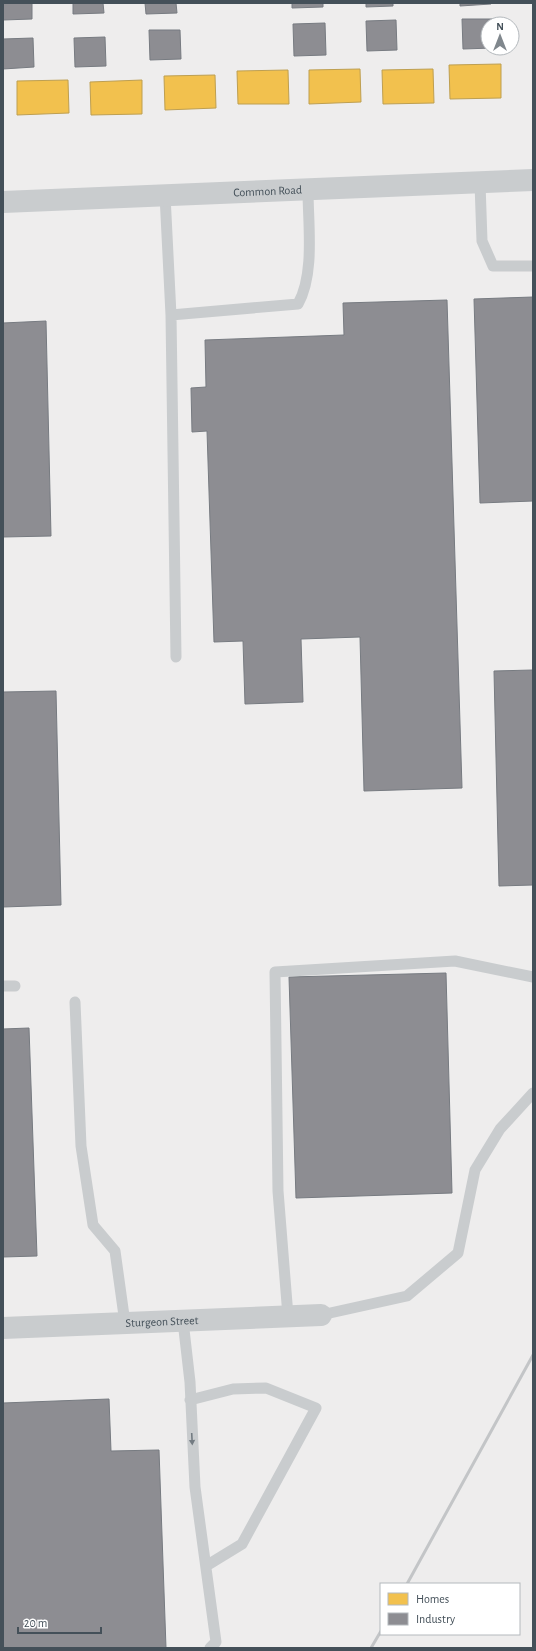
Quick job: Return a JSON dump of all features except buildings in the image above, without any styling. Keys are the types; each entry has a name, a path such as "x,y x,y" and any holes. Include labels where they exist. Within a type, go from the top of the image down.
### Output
{"street":[{"name":"Common Road","path":"3,202 533,180"},
{"name":"Sturgeon Street","path":"3,1328 320,1315"}],"lane":[{"path":"480,183 482,241 493,266 533,266"},
{"path":"170,315 298,304 304,293 308,267 308,190"},
{"path":"165,195 170,315 176,657"},
{"path":"288,1316 278,1191 275,972 455,961 533,977"},
{"path":"3,986 15,986"},
{"path":"75,1002 81,1146 93,1225 115,1251 125,1323"},
{"path":"320,1315 407,1296 458,1253 475,1170 500,1129 533,1093"},
{"path":"183,1320 190,1400 195,1487 216,1642 210,1648"},
{"path":"190,1400 233,1389 266,1388 316,1408 242,1544 206,1566"}],"railway":[{"path":"408,1583 533,1355"},
{"path":"371,1648 380,1633"}]}
